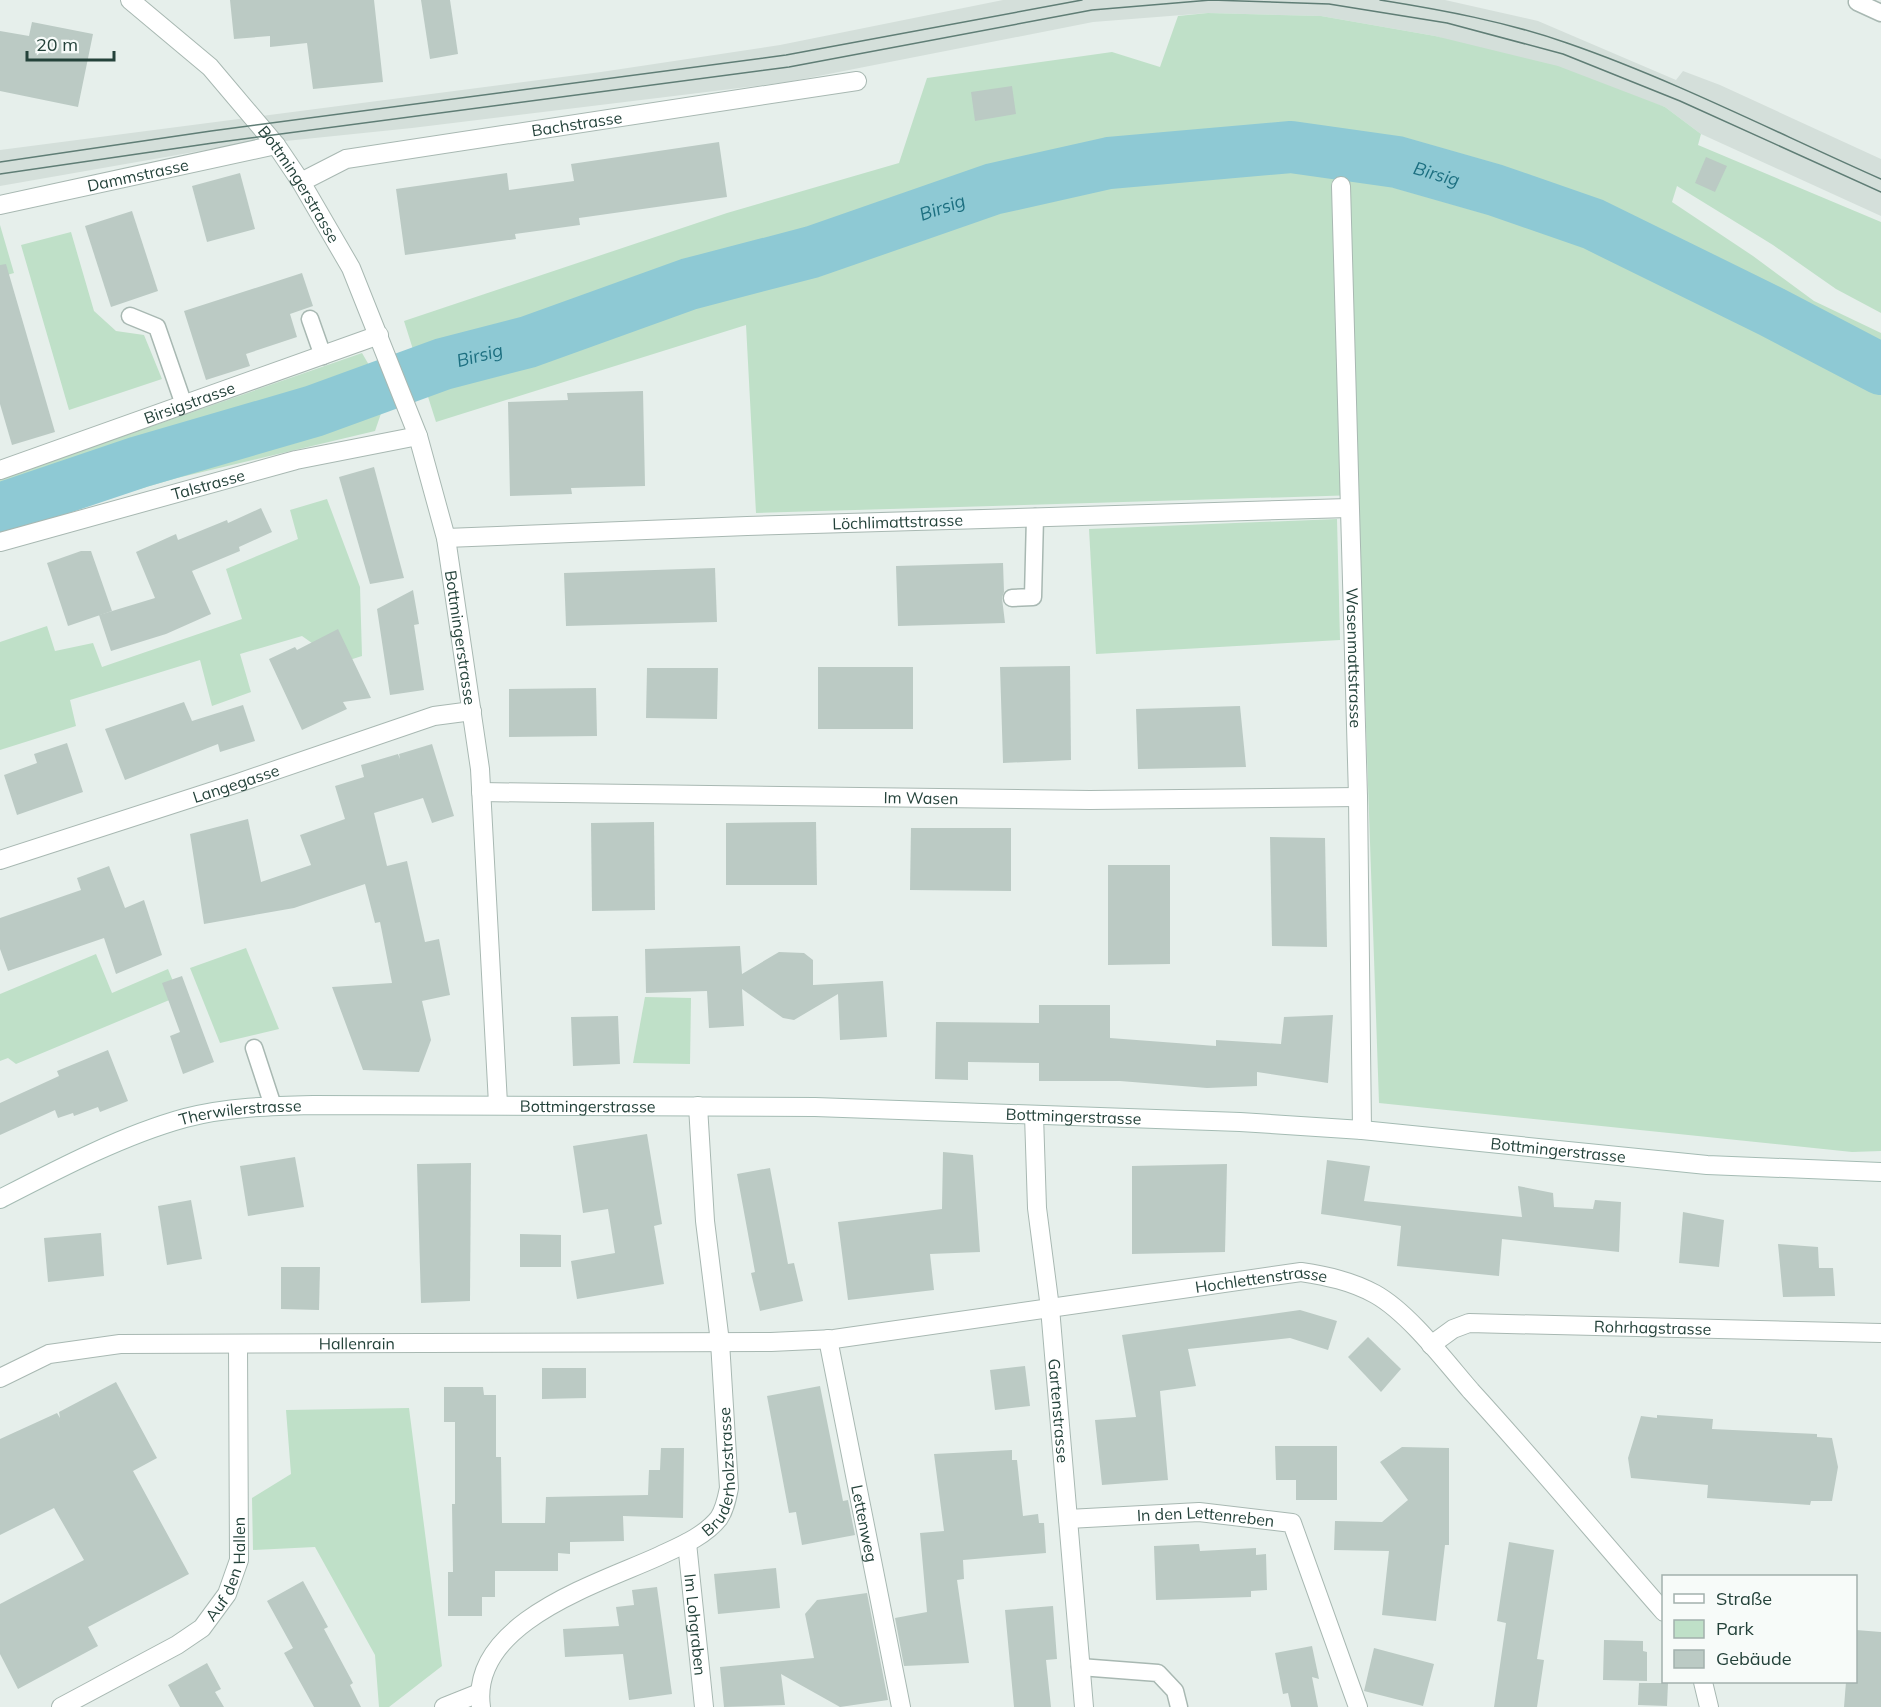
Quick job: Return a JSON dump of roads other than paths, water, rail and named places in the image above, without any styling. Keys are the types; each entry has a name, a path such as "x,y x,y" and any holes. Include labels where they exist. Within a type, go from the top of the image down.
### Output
{"street":[{"name":"Bottmingerstrasse","path":"130,0 210,68 276,145 351,268 418,436 446,538 472,711 481,792 498,1104 815,1107 1240,1122 1362,1130 1707,1165 1881,1172"},
{"name":"Bachstrasse","path":"300,182 346,159 857,81"},
{"name":"Dammstrasse","path":"0,205 276,145"},
{"name":"Wasenmattstrasse","path":"1341,186 1358,797 1362,1130"},
{"name":"Birsigstrasse","path":"0,470 379,336"},
{"name":"Talstrasse","path":"0,542 296,460 418,436"},
{"name":"Löchlimattstrasse","path":"446,538 1349,508"},
{"name":"Langegasse","path":"0,860 238,783 434,716 472,711"},
{"name":"Im Wasen","path":"481,792 1090,800 1358,797"},
{"name":"Therwilerstrasse","path":"0,1198 154,1128 187,1118 251,1106 498,1104"},
{"name":"Bruderholzstrasse","path":"480,1700 483,1671 496,1650 523,1623 584,1590 687,1543 718,1518 725,1506 729,1488 720,1342 705,1221 698,1106"},
{"name":"Gartenstrasse","path":"1034,1115 1037,1208 1050,1308 1084,1707"},
{"name":"Hochlettenstrasse","path":"720,1342 828,1339 1301,1272 1334,1277 1377,1295 1431,1345 1657,1601"},
{"name":"Rohrhagstrasse","path":"1431,1345 1453,1329 1470,1323 1881,1333"},
{"name":"Lettenweg","path":"828,1339 901,1707"},
{"name":"Hallenrain","path":"0,1378 48,1354 120,1344 720,1342"},
{"name":"Auf den Hallen","path":"61,1707 177,1645 202,1628 227,1594 238,1560 238,1344"},
{"name":"In den Lettenreben","path":"1068,1519 1199,1512 1292,1524 1353,1704"},
{"name":"Im Lohgraben","path":"687,1543 704,1707"},
{"path":"1703,1683 1709,1707"},
{"path":"444,1707 480,1700"}],"lane":[{"path":"1857,2 1881,13"},
{"path":"130,316 157,327 184,405"},
{"path":"310,319 323,356"},
{"path":"1012,598 1033,597 1035,518"},
{"path":"254,1048 273,1106"},
{"path":"1080,1667 1158,1673 1175,1690 1179,1707"}],"waterway":[{"name":"Birsig","path":"0,509 139,462 314,411 443,364 528,342 689,284 812,252 993,189 1109,163 1291,147 1397,162 1495,190 1593,224 1772,312 1881,369"}],"tram line":[{"path":"0,162 211,131 786,55 1082,0"},
{"path":"0,174 213,143 789,67 1092,10 1211,0 1329,4 1447,23 1563,54 1680,101 1881,192"},
{"path":"1380,0 1475,17 1567,43 1647,73 1881,179"}]}
